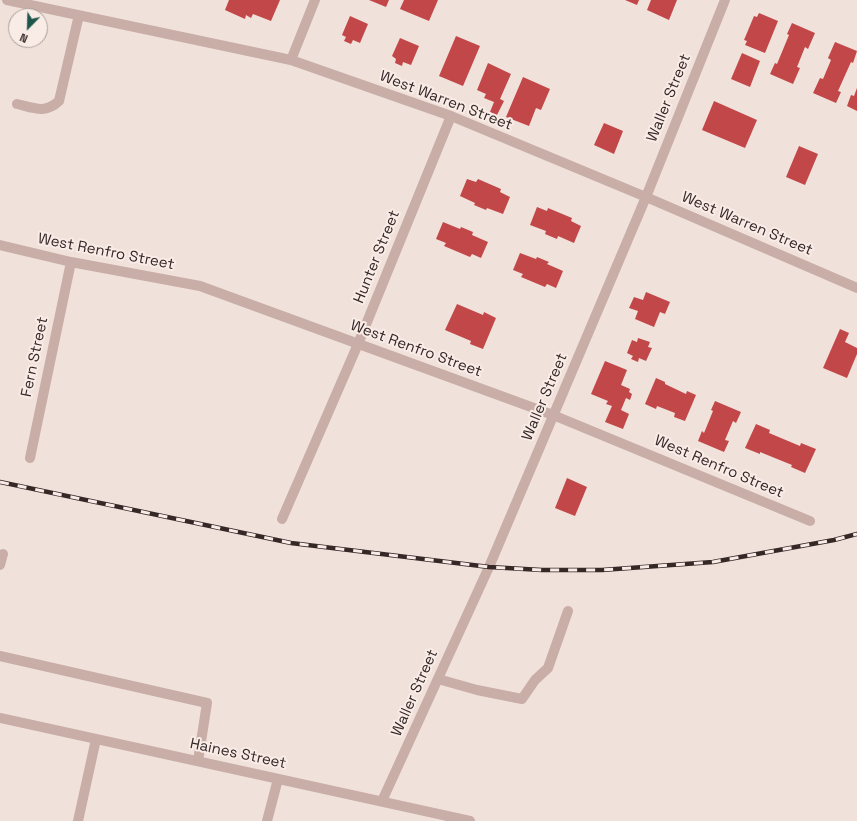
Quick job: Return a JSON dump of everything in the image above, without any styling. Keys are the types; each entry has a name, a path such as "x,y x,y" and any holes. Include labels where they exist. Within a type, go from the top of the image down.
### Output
{"street":[{"name":"West Warren Street","path":"7,0 291,60 451,116 646,197 857,288"},
{"path":"291,60 315,0"},
{"name":"Waller Street","path":"382,801 489,566 646,197 726,0"},
{"path":"17,104 45,110 53,106 59,100 79,15"},
{"name":"Hunter Street","path":"282,519 358,344 451,116"},
{"name":"West Renfro Street","path":"0,245 71,262 200,286 553,415 810,521"},
{"name":"Fern Street","path":"30,458 71,262"},
{"path":"0,565 3,554"},
{"path":"438,679 477,690 522,699 536,680 548,668 568,611"},
{"path":"0,656 207,703 198,761"},
{"name":"Haines Street","path":"0,718 470,821"},
{"path":"78,821 96,739"},
{"path":"268,821 278,778"}],"building":[{"path":"229,0 280,0 271,21 253,14 251,18 246,15 245,19 225,10"},
{"path":"369,0 389,0 386,7"},
{"path":"404,0 438,0 429,21 400,9"},
{"path":"625,0 639,0 637,5"},
{"path":"651,0 677,0 669,20 647,10"},
{"path":"759,13 778,21 765,53 745,45 747,41 744,40 754,16 757,17"},
{"path":"350,16 368,24 360,43 353,40 351,44 344,41 346,37 342,35"},
{"path":"792,23 815,33 808,49 805,47 797,67 800,68 793,84 770,74 775,63 777,64 789,35 787,34"},
{"path":"456,36 480,46 463,86 439,76"},
{"path":"400,38 419,46 411,65 403,62 402,66 395,63 396,59 392,56"},
{"path":"835,42 857,51 853,63 851,62 838,91 841,92 836,103 813,93 820,78 823,79 831,60 828,58"},
{"path":"742,53 760,61 750,87 731,79"},
{"path":"488,63 511,74 500,99 504,101 497,115 490,112 494,102 484,98 486,94 477,90"},
{"path":"523,77 550,89 541,110 536,108 529,126 506,117"},
{"path":"857,88 857,111 847,106 851,95 854,96"},
{"path":"714,101 757,120 745,148 702,130"},
{"path":"604,123 623,131 614,154 594,145"},
{"path":"799,146 818,154 805,185 786,177"},
{"path":"467,179 476,182 478,179 501,189 500,192 510,197 503,214 487,208 486,210 474,205 475,203 460,196"},
{"path":"537,207 547,211 548,208 572,218 571,221 581,226 574,243 558,236 557,239 545,234 546,231 530,225"},
{"path":"443,222 460,229 461,227 473,232 472,235 488,242 481,258 472,254 470,257 444,246 446,243 436,239"},
{"path":"520,253 536,259 537,257 549,262 547,264 563,271 556,288 547,284 545,287 521,277 523,274 513,270"},
{"path":"646,292 670,302 665,314 660,312 654,327 635,319 638,311 629,308 634,297 643,300"},
{"path":"457,304 483,315 484,312 496,318 483,349 470,344 471,341 445,330"},
{"path":"840,329 849,333 845,342 857,348 857,354 847,378 823,368"},
{"path":"638,338 650,342 648,347 652,348 646,361 639,358 638,362 631,359 633,356 627,353 632,340 637,342"},
{"path":"605,361 627,370 621,385 630,389 629,392 632,394 630,400 626,398 621,410 629,414 623,429 605,422 612,406 606,404 608,401 591,394"},
{"path":"656,378 686,394 687,391 696,395 685,421 674,417 675,413 657,406 656,409 645,404"},
{"path":"715,401 741,412 736,423 733,421 725,440 729,441 724,452 698,441 702,431 704,433 713,411 711,410"},
{"path":"756,424 770,430 769,433 800,446 801,443 816,449 805,473 791,467 792,465 760,452 760,454 745,448"},
{"path":"567,478 587,487 575,516 555,508"}],"railway":[{"path":"0,482 291,543 489,567 542,570 602,570 713,562 834,540 857,534"}]}
